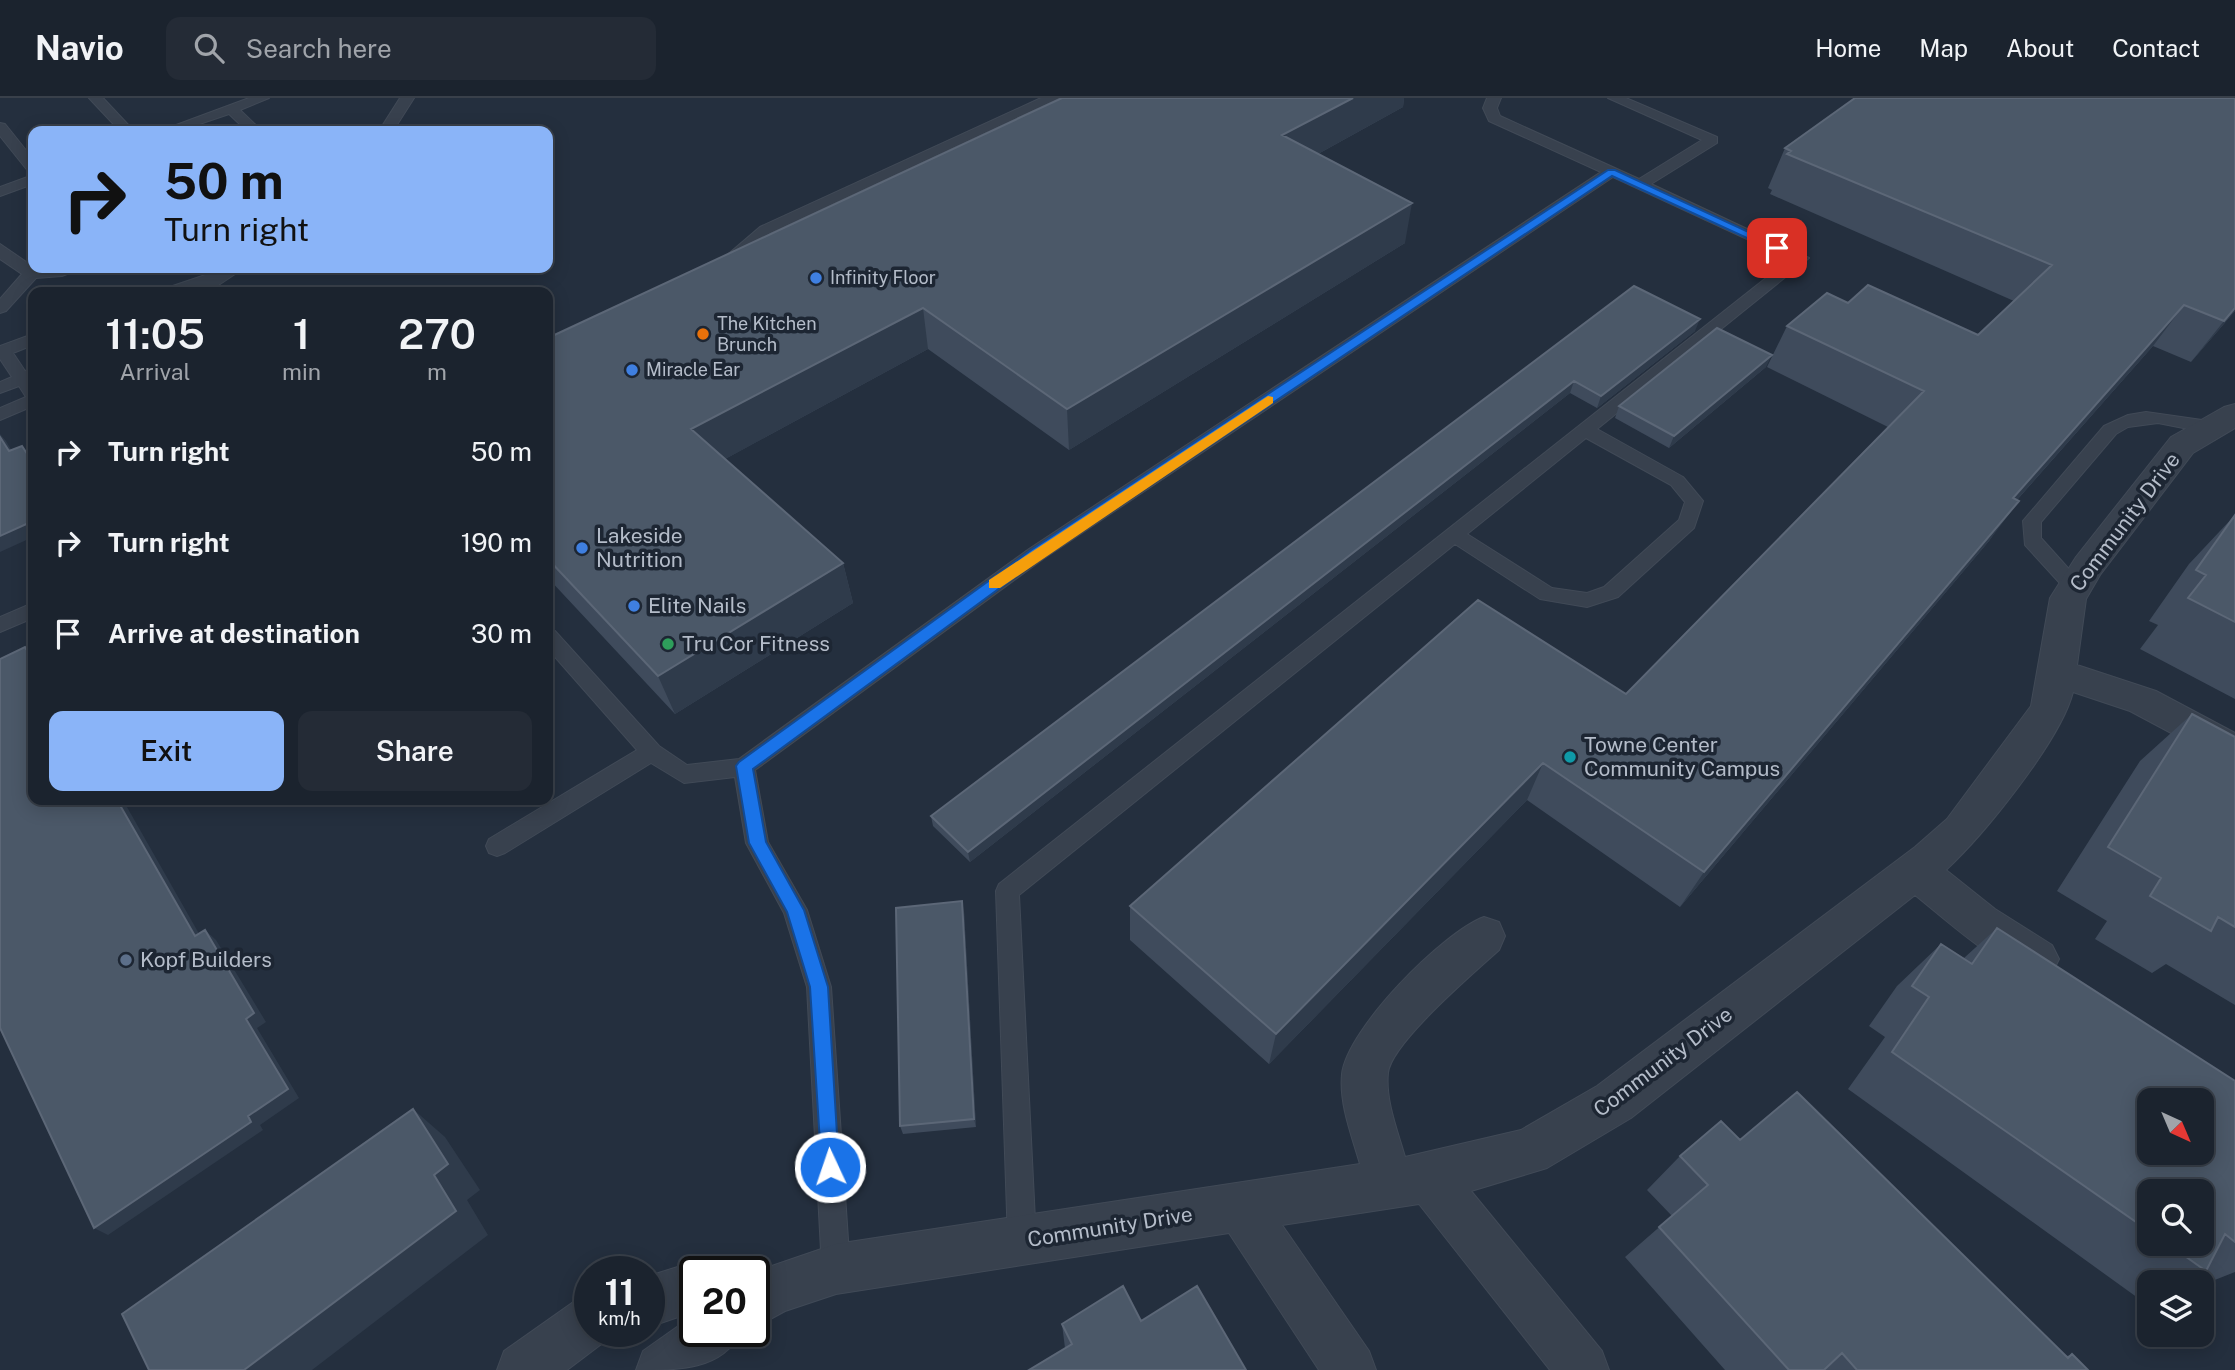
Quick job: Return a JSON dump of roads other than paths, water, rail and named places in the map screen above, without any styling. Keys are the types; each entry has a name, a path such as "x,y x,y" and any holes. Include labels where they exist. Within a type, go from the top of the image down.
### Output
{"street":[{"name":"Community Drive","path":"770,1292 836,1269 1409,1181 1531,1151 1614,1102 1961,831 2049,711 2058,673 2062,625 2068,598 2088,566 2182,445 2222,420"},
{"path":"2058,673 2143,701 2235,751"},
{"path":"1914,870 1979,922 2072,982"},
{"path":"1484,936 1432,983 1379,1039 1365,1069 1367,1100 1409,1181 1583,1370"},
{"path":"1240,1207 1350,1370"},
{"path":"523,1370 574,1333"},
{"path":"662,1370 694,1347"}],"lane":[{"path":"96,98 122,126"},
{"path":"182,126 262,98"},
{"path":"389,126 407,98"},
{"path":"714,273 765,230 1052,98"},
{"path":"1022,1241 1007,891 1801,258 1494,118 1490,108 1494,98"},
{"path":"1615,98 1712,139 1639,185"},
{"path":"231,109 250,126"},
{"path":"0,127 28,162"},
{"path":"553,642 651,752 684,774 744,766 1036,554 1611,172"},
{"path":"0,192 28,180"},
{"path":"0,249 12,265 28,273"},
{"path":"0,308 31,274 38,273"},
{"path":"176,287 213,273"},
{"path":"202,287 213,273"},
{"path":"213,273 226,287"},
{"path":"0,388 27,377 1,352 28,341"},
{"path":"0,414 28,400"},
{"path":"2075,587 2032,540 2032,522 2110,430 2126,418 2148,416 2222,420"},
{"path":"1454,535 1547,594 1587,600 1611,592 1687,523 1694,501 1677,481 1585,430"},
{"path":"0,625 28,612"},
{"path":"497,846 651,752"},
{"path":"744,766 757,843 795,910 819,987 836,1269"}],"place":[{"name":"Infinity Floor","path":"816,278"},
{"name":"The Kitchen Brunch","path":"703,334"},
{"name":"Miracle Ear","path":"632,370"},
{"name":"Lakeside Nutrition","path":"582,548"},
{"name":"Elite Nails","path":"634,606"},
{"name":"Tru Cor Fitness","path":"668,644"},
{"name":"Towne Center Community Campus","path":"1570,757"},
{"name":"Kopf Builders","path":"126,960"}]}
